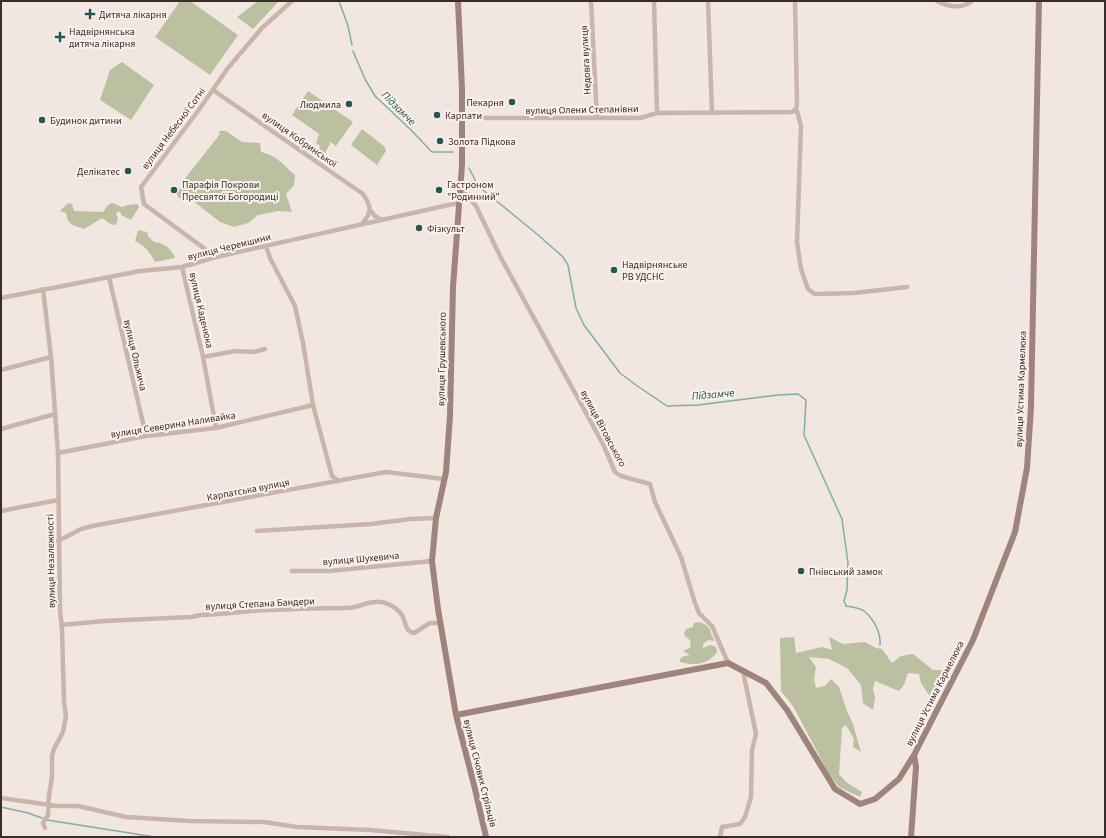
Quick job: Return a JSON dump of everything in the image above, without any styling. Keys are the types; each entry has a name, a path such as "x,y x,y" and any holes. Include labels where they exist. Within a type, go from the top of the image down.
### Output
{"street":[{"name":"вулиця Небесної Сотні","path":"216,257 144,204 141,187 228,68 262,28 292,1"},
{"name":"вулиця Грушевського","path":"456,715 440,623 432,561 436,518 444,479 450,416 453,287 461,188 462,118 458,1"},
{"name":"Недовга вулиця","path":"591,1 597,118"},
{"path":"654,1 657,113"},
{"path":"708,1 712,112"},
{"path":"796,1 797,110 801,126 797,242 801,269 808,289 815,294 854,293 907,287"},
{"path":"937,1 962,7 972,1"},
{"name":"вулиця Устима Кармелюка","path":"728,663 766,683 787,710 835,789 860,804 875,799 899,779 914,755 973,640 1015,532 1027,468 1032,362 1039,1"},
{"name":"вулиця Кобринської","path":"213,90 363,194 368,201 370,210 375,216 382,220"},
{"name":"вулиця Олени Степанівни","path":"462,118 640,118 657,113 792,112 797,110"},
{"name":"вулиця Вітовського","path":"461,188 476,206 501,258 603,444 615,472 621,476 650,484 655,502 681,557 699,613 712,626 728,663"},
{"name":"вулиця Черемшини","path":"1,298 140,271 182,267 216,257 453,204 459,204"},
{"path":"362,224 369,216 370,210"},
{"path":"266,246 270,258 295,306 303,343 313,405 332,476 339,481"},
{"name":"вулиця Каденюка","path":"182,267 203,357 216,428"},
{"name":"вулиця Ольжича","path":"109,277 146,436"},
{"name":"вулиця Незалежності","path":"43,289 51,357 58,453 58,541 64,702 66,716 63,732 52,756 52,777 48,815 43,823 45,828"},
{"name":"вулиця Каденюка","path":"203,357 236,351 253,352 265,350"},
{"path":"1,370 51,357"},
{"name":"вулиця Северина Наливайка","path":"58,453 146,436 216,428 313,405"},
{"path":"1,430 54,414"},
{"name":"Карпатська вулиця","path":"58,541 81,529 92,526 386,472 444,479"},
{"path":"1,511 58,500"},
{"path":"257,531 371,524 411,519 436,518"},
{"name":"вулиця Шухевича","path":"292,571 330,571 432,561"},
{"name":"вулиця Степана Бандери","path":"61,625 104,621 191,617 269,610 348,608 370,602 387,604 398,610 403,616 407,629 410,632 414,633 430,623 440,623"},
{"path":"456,715 728,663"},
{"path":"720,837 722,827 740,824 745,817 751,797 752,750 756,734 743,671"},
{"name":"вулиця Січових Стрільців","path":"456,715 486,837"},
{"path":"911,837 916,767 914,755"},
{"path":"1,798 57,806 78,806 126,817 190,821 264,822 297,827 370,830 448,837"}],"green space":[{"path":"180,1 190,1 238,35 210,75 155,37"},
{"path":"258,1 279,1 253,29 237,17"},
{"path":"122,62 154,85 131,120 100,100 110,70"},
{"path":"308,91 353,122 336,146 329,141 330,144 323,157 318,153 320,146 316,143 319,134 292,115"},
{"path":"362,129 385,147 386,151 377,165 351,145"},
{"path":"219,131 226,131 242,142 260,143 261,152 276,158 295,175 294,185 286,194 292,212 279,211 258,215 248,223 234,227 220,222 192,200 179,198 176,192 183,186 183,181 220,134"},
{"path":"68,203 72,204 74,211 103,212 109,204 113,203 122,207 138,204 139,207 131,220 121,215 120,211 116,213 118,219 116,225 110,224 102,218 84,229 71,224 66,213 60,211"},
{"path":"138,230 147,232 148,236 154,242 167,247 175,258 155,262 147,250 135,241"},
{"path":"697,622 703,623 710,629 714,641 706,641 703,648 710,645 716,647 717,652 705,662 690,664 680,662 680,659 684,656 690,655 683,651 691,647 691,641 685,636 684,633 686,629 693,627 693,624"},
{"path":"794,637 796,653 822,647 832,650 829,637 843,644 865,642 876,648 882,649 892,663 901,656 913,654 933,670 948,670 928,711 929,695 921,683 919,674 908,673 904,685 899,691 875,681 873,689 875,698 873,710 863,703 861,685 847,668 829,659 809,657 816,667 814,679 816,688 825,686 831,679 839,687 853,724 861,752 853,747 854,739 846,725 842,728 839,774 846,782 862,792 860,797 839,787 829,774 793,706 781,691 780,638"}],"waterway":[{"name":"Підзамче","path":"339,1 348,26 352,45"},
{"name":"Підзамче","path":"353,51 365,79 375,96 432,152 453,152"},
{"name":"Підзамче","path":"469,168 478,186 563,257 568,265 576,308 584,325 620,373 636,385 667,406 698,405 798,394 806,400 804,435 842,519 848,563 847,590 844,601 846,606 862,610 868,614 878,631 880,645"},
{"path":"1,807 28,813 42,818"},
{"path":"47,820 155,837"}],"place":[{"name":"Дитяча лікарня","path":"90,14"},
{"name":"Надвірнянська дитяча лікарня","path":"60,37"},
{"name":"Пекарня","path":"512,102"},
{"name":"Людмила","path":"349,104"},
{"name":"Карпати","path":"437,115"},
{"name":"Будинок дитини","path":"42,120"},
{"name":"Золота Підкова","path":"440,141"},
{"name":"Делікатес","path":"128,171"},
{"name":"Парафія Покрови Пресвятої Богородиці","path":"174,190"},
{"name":"Гастроном \"Родинний\"","path":"439,190"},
{"name":"Фізкульт","path":"419,228"},
{"name":"Надвірнянське РВ УДСНС","path":"614,270"},
{"name":"Пнівський замок","path":"801,571"}]}
